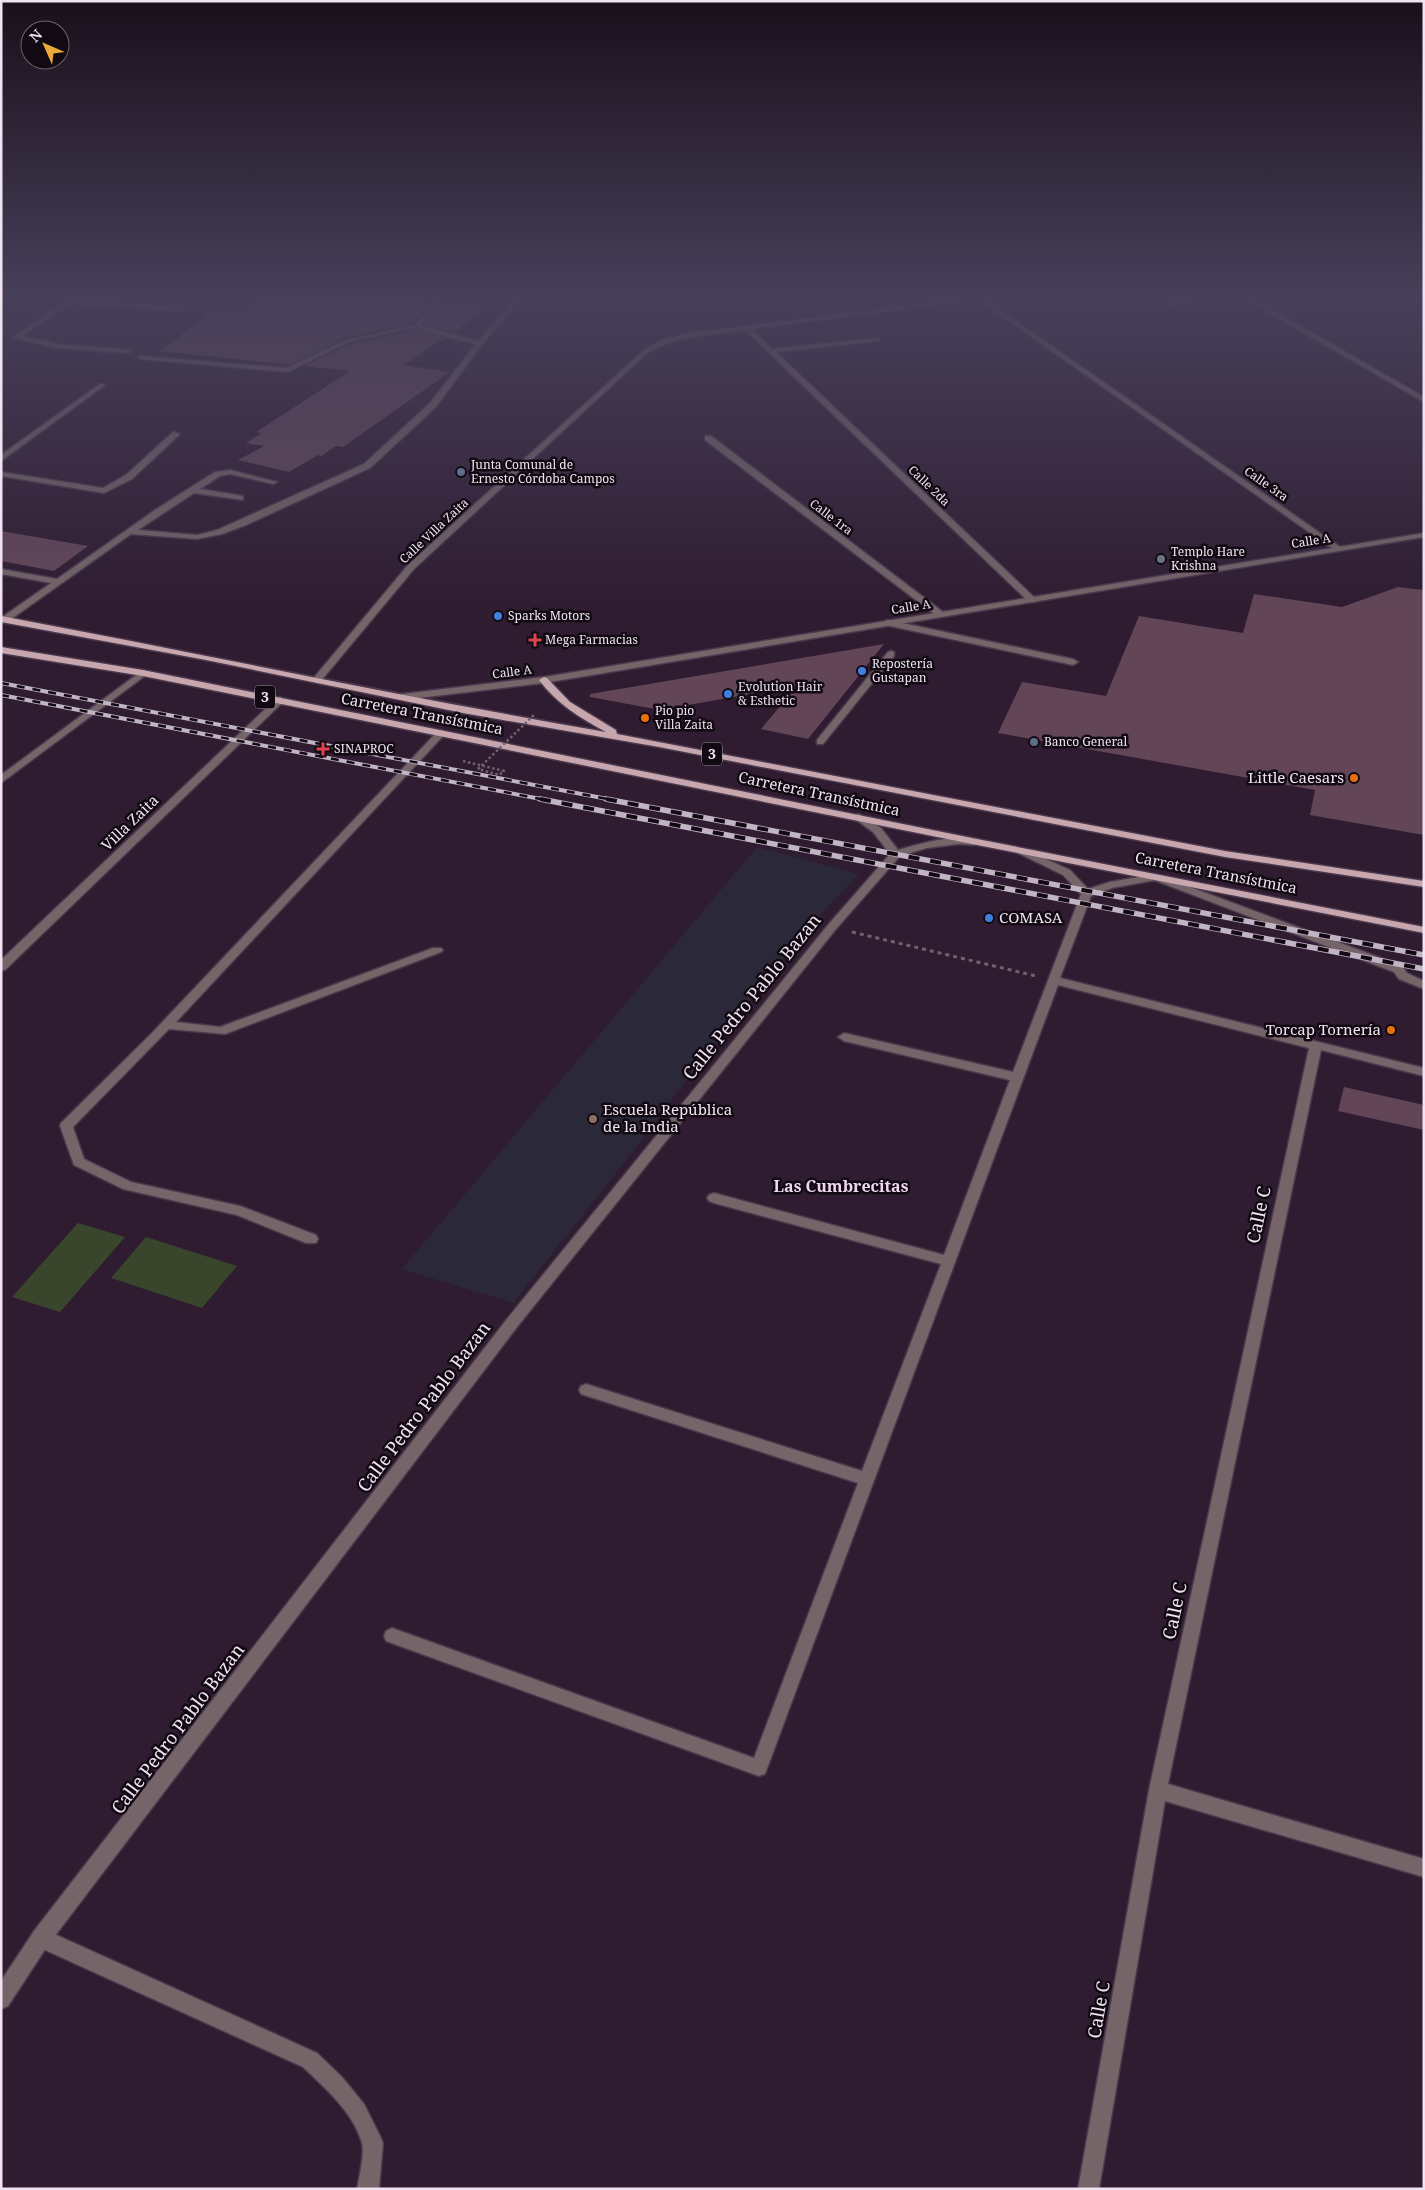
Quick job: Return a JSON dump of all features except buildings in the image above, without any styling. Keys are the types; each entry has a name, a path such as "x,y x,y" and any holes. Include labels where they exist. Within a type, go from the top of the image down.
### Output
{"main road":[{"name":"Carretera Transístmica","path":"3,620 535,724 622,737 1225,854 1424,884"},
{"name":"Carretera Transístmica","path":"1,650 280,700 976,842 1424,930"},
{"path":"544,680 550,690 574,710 622,737"}],"street":[{"path":"1,460 79,402"},
{"path":"131,532 197,537 219,532 243,523 367,466 435,402"},
{"name":"Calle Villa Zaita","path":"317,680 411,566 590,402"},
{"name":"Calle 2da","path":"824,402 1032,600"},
{"name":"Calle 3ra","path":"1129,402 1339,549"},
{"path":"1,474 104,491 129,476 176,434"},
{"name":"Calle 1ra","path":"708,438 940,614"},
{"path":"3,620 158,512 218,474 226,472 273,482"},
{"path":"193,490 240,498"},
{"name":"Calle A","path":"402,697 544,680 1424,535"},
{"path":"1,571 58,582"},
{"path":"888,623 1073,662"},
{"path":"820,742 891,654"},
{"path":"1,780 143,674"},
{"name":"Villa Zaita","path":"1,967 280,700"},
{"path":"311,1239 240,1211 128,1186 79,1162 66,1126 166,1025 441,733"},
{"path":"859,817 878,830 896,854 942,842 976,842"},
{"path":"1022,851 1072,874 1086,894"},
{"name":"Calle Pedro Pablo Bazan","path":"1,1998 41,1938 512,1323 832,927 896,854"},
{"path":"392,1636 759,1768 1086,894 1110,885 1156,877 1398,969 1403,976 1424,985"},
{"path":"166,1025 221,1031 437,950"},
{"path":"1053,980 1424,1072"},
{"path":"844,1037 1017,1077"},
{"name":"Calle C","path":"1088,2189 1158,1790 1316,1045"},
{"path":"714,1198 949,1261"},
{"path":"586,1390 867,1479"},
{"path":"1158,1790 1424,1868"},
{"path":"41,1938 310,2060 335,2084 357,2111 373,2143 368,2189"}],"path":[{"path":"463,761 504,771 500,775 478,769 534,715"},
{"path":"832,927 1053,980"}],"shaded area":[{"name":"Escuela República de la India","path":"757,847 859,874 810,926 694,1070 621,1167 513,1303 402,1269"}],"green space":[{"path":"78,1223 125,1237 60,1312 12,1297"},
{"path":"146,1237 237,1266 202,1308 111,1278"}],"railway":[{"path":"1,683 613,800"},
{"path":"1,695 546,800"},
{"path":"540,799 1424,969"},
{"path":"606,799 1424,955"}],"place":[{"name":"Junta Comunal de Ernesto Córdoba Campos","path":"461,472"},
{"name":"Templo Hare Krishna","path":"1161,559"},
{"name":"Sparks Motors","path":"498,616"},
{"name":"Mega Farmacias","path":"535,640"},
{"name":"Repostería Gustapan","path":"862,671"},
{"name":"Evolution Hair & Esthetic","path":"728,694"},
{"name":"Pio pio Villa Zaita","path":"645,718"},
{"name":"Banco General","path":"1034,742"},
{"name":"SINAPROC","path":"323,749"},
{"name":"Little Caesars","path":"1354,778"},
{"name":"COMASA","path":"989,918"},
{"name":"Torcap Tornería","path":"1391,1030"},
{"name":"Escuela República de la India","path":"593,1119"}],"district":[{"name":"Las Cumbrecitas","path":"841,1186"}]}
